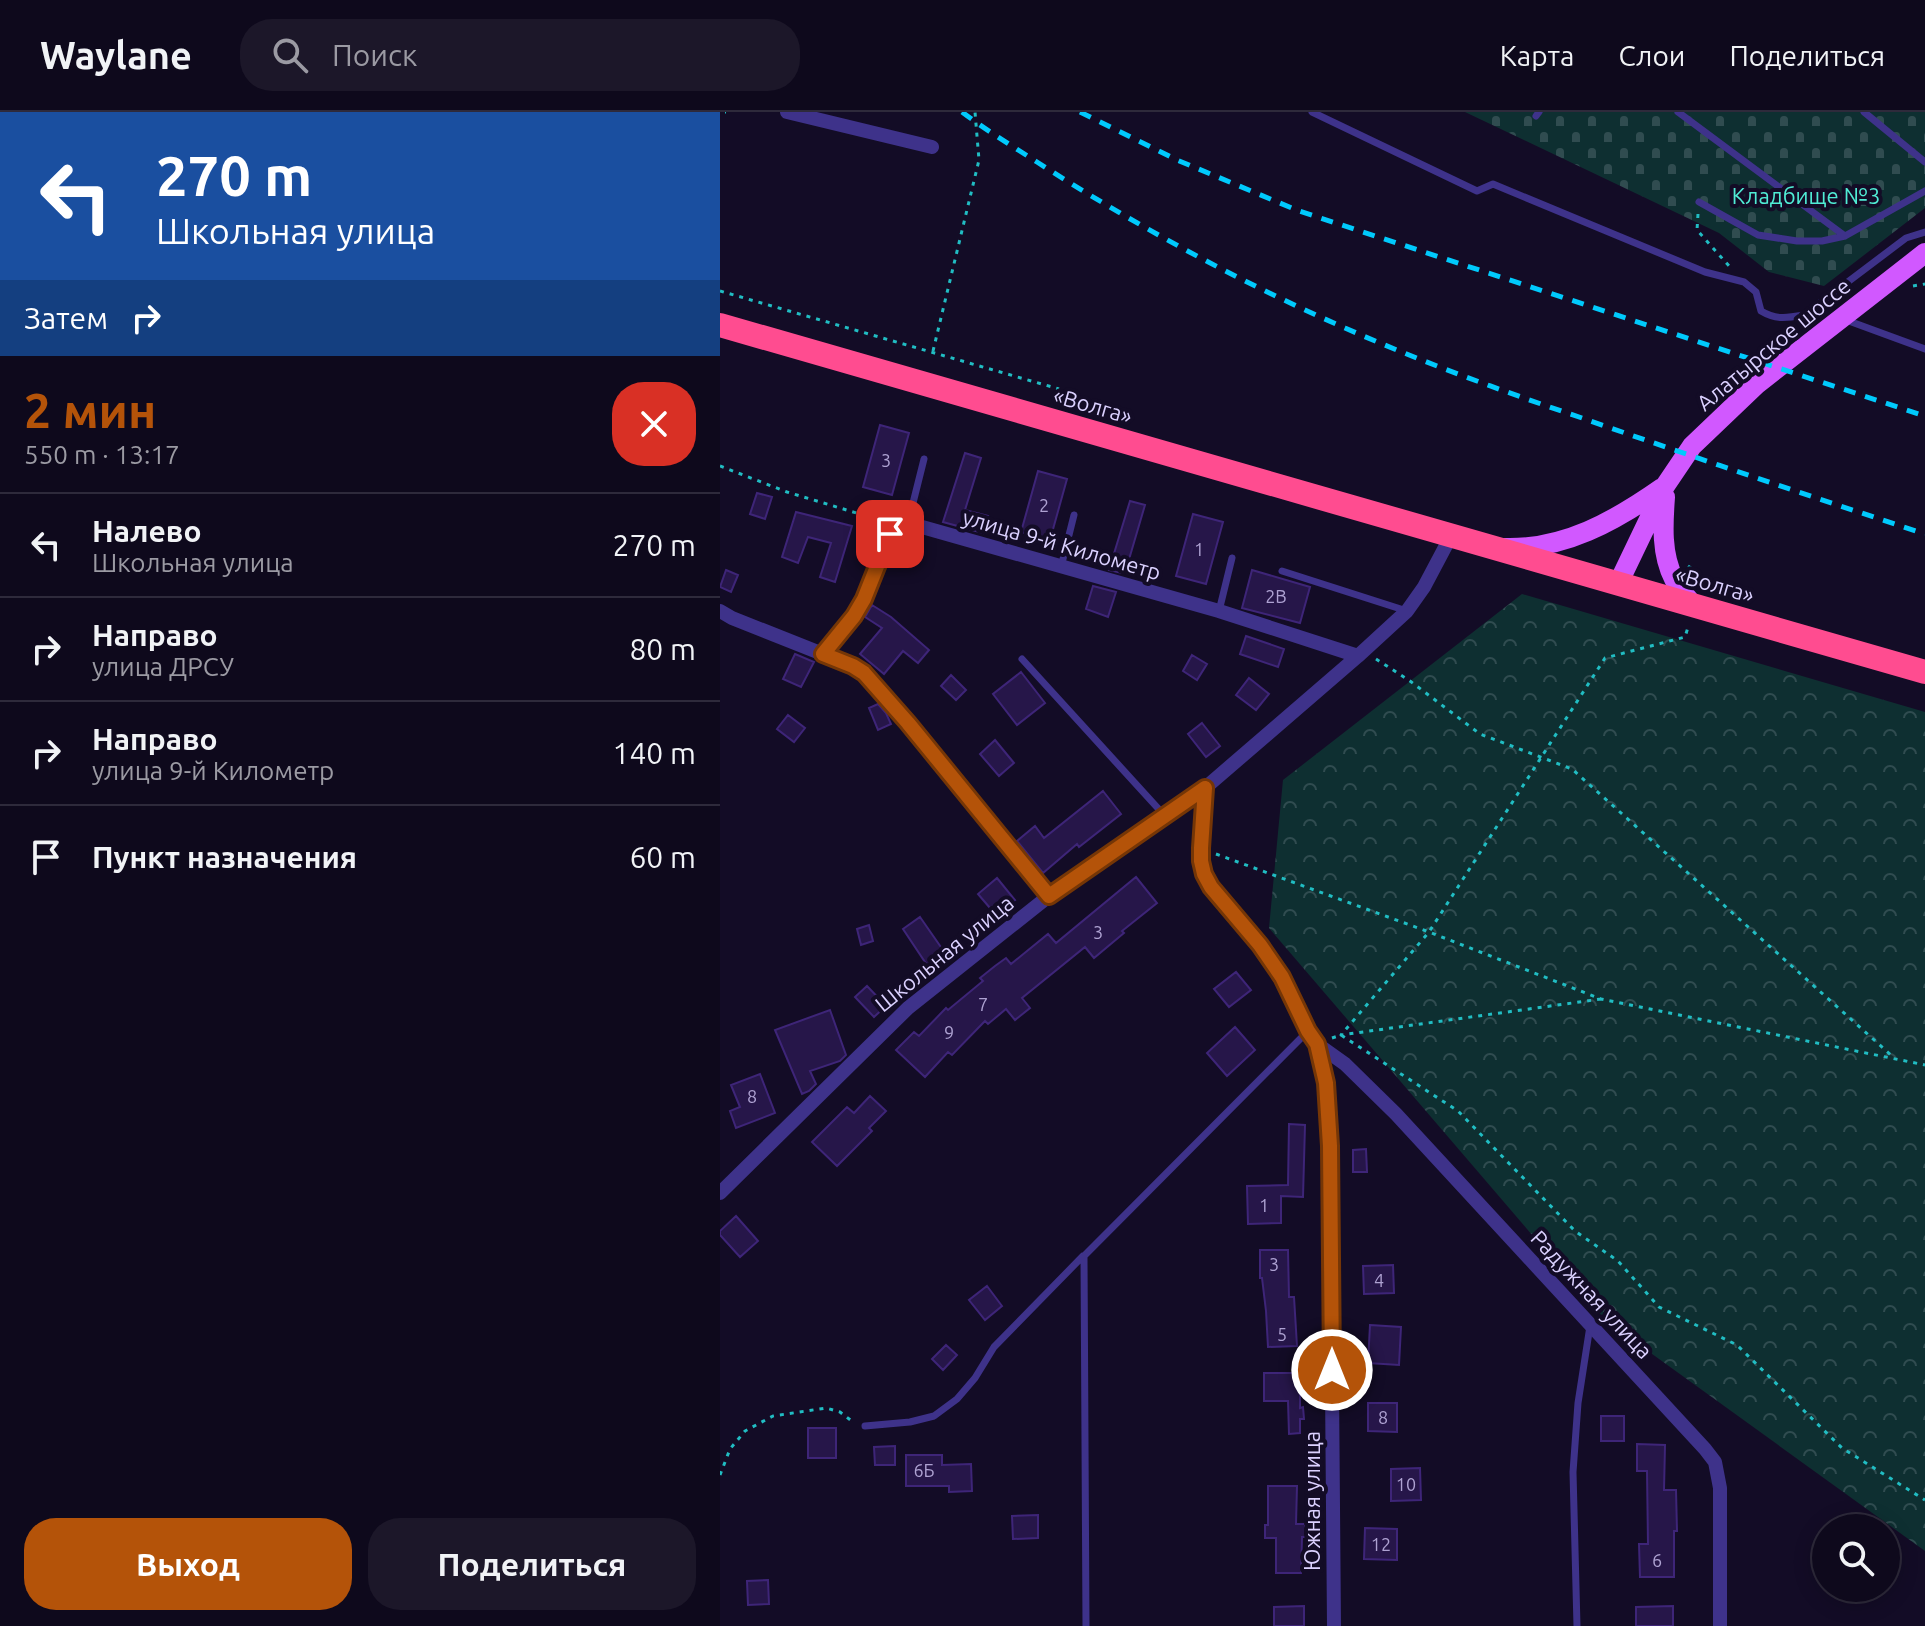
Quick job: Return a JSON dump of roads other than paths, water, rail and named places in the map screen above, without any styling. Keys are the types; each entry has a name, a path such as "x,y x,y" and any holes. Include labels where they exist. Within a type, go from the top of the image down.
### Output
{"highway":[{"name":"«Волга»","path":"720,325 1925,672"}],"main road":[{"name":"Алатырское шоссе","path":"1618,584 1665,486 1692,446 1757,384 1925,253"},
{"path":"1491,547 1538,546 1578,536 1609,521 1665,486"},
{"path":"1665,486 1664,539 1668,564 1674,579 1693,606"}],"street":[{"path":"787,112 932,147"},
{"path":"823,654 854,616 890,534 902,524"},
{"name":"улица 9-й Километр","path":"902,524 1361,653"},
{"name":"Школьная улица","path":"720,1193 908,1008 1049,896 1205,788 1361,653 1407,611 1424,587 1451,536"},
{"path":"720,611 864,673 1049,896"},
{"name":"Южная улица","path":"1205,788 1201,848 1204,874 1282,977 1317,1044 1326,1083 1330,1146 1334,1626"},
{"name":"Радужная улица","path":"1317,1044 1345,1064 1396,1114 1715,1462 1720,1488 1720,1626"}],"lane":[{"path":"1312,112 1477,191 1493,184 1705,272 1744,282 1756,292 1761,311 1771,317 1786,319 1804,315 1906,238 1925,232"},
{"path":"1678,112 1845,236"},
{"path":"1864,112 1925,162"},
{"path":"1699,202 1758,235 1822,241 1845,236 1925,191"},
{"path":"1840,318 1925,349"},
{"path":"902,524 924,459"},
{"path":"1060,568 1074,515"},
{"path":"1219,611 1232,558"},
{"path":"1282,571 1407,611"},
{"path":"1022,659 1165,816"},
{"path":"865,1426 910,1422 934,1416 957,1399 975,1378 994,1347 1308,1031"},
{"path":"1084,1256 1086,1626"},
{"path":"1577,1626 1573,1472 1578,1403 1590,1324"}],"railway":[{"path":"962,112 1149,230 1345,328 1522,397 1925,534"},
{"path":"1080,112 1177,160 1299,211 1925,416"}],"park label":[{"name":"Кладбище №3","path":"1806,195"}]}
